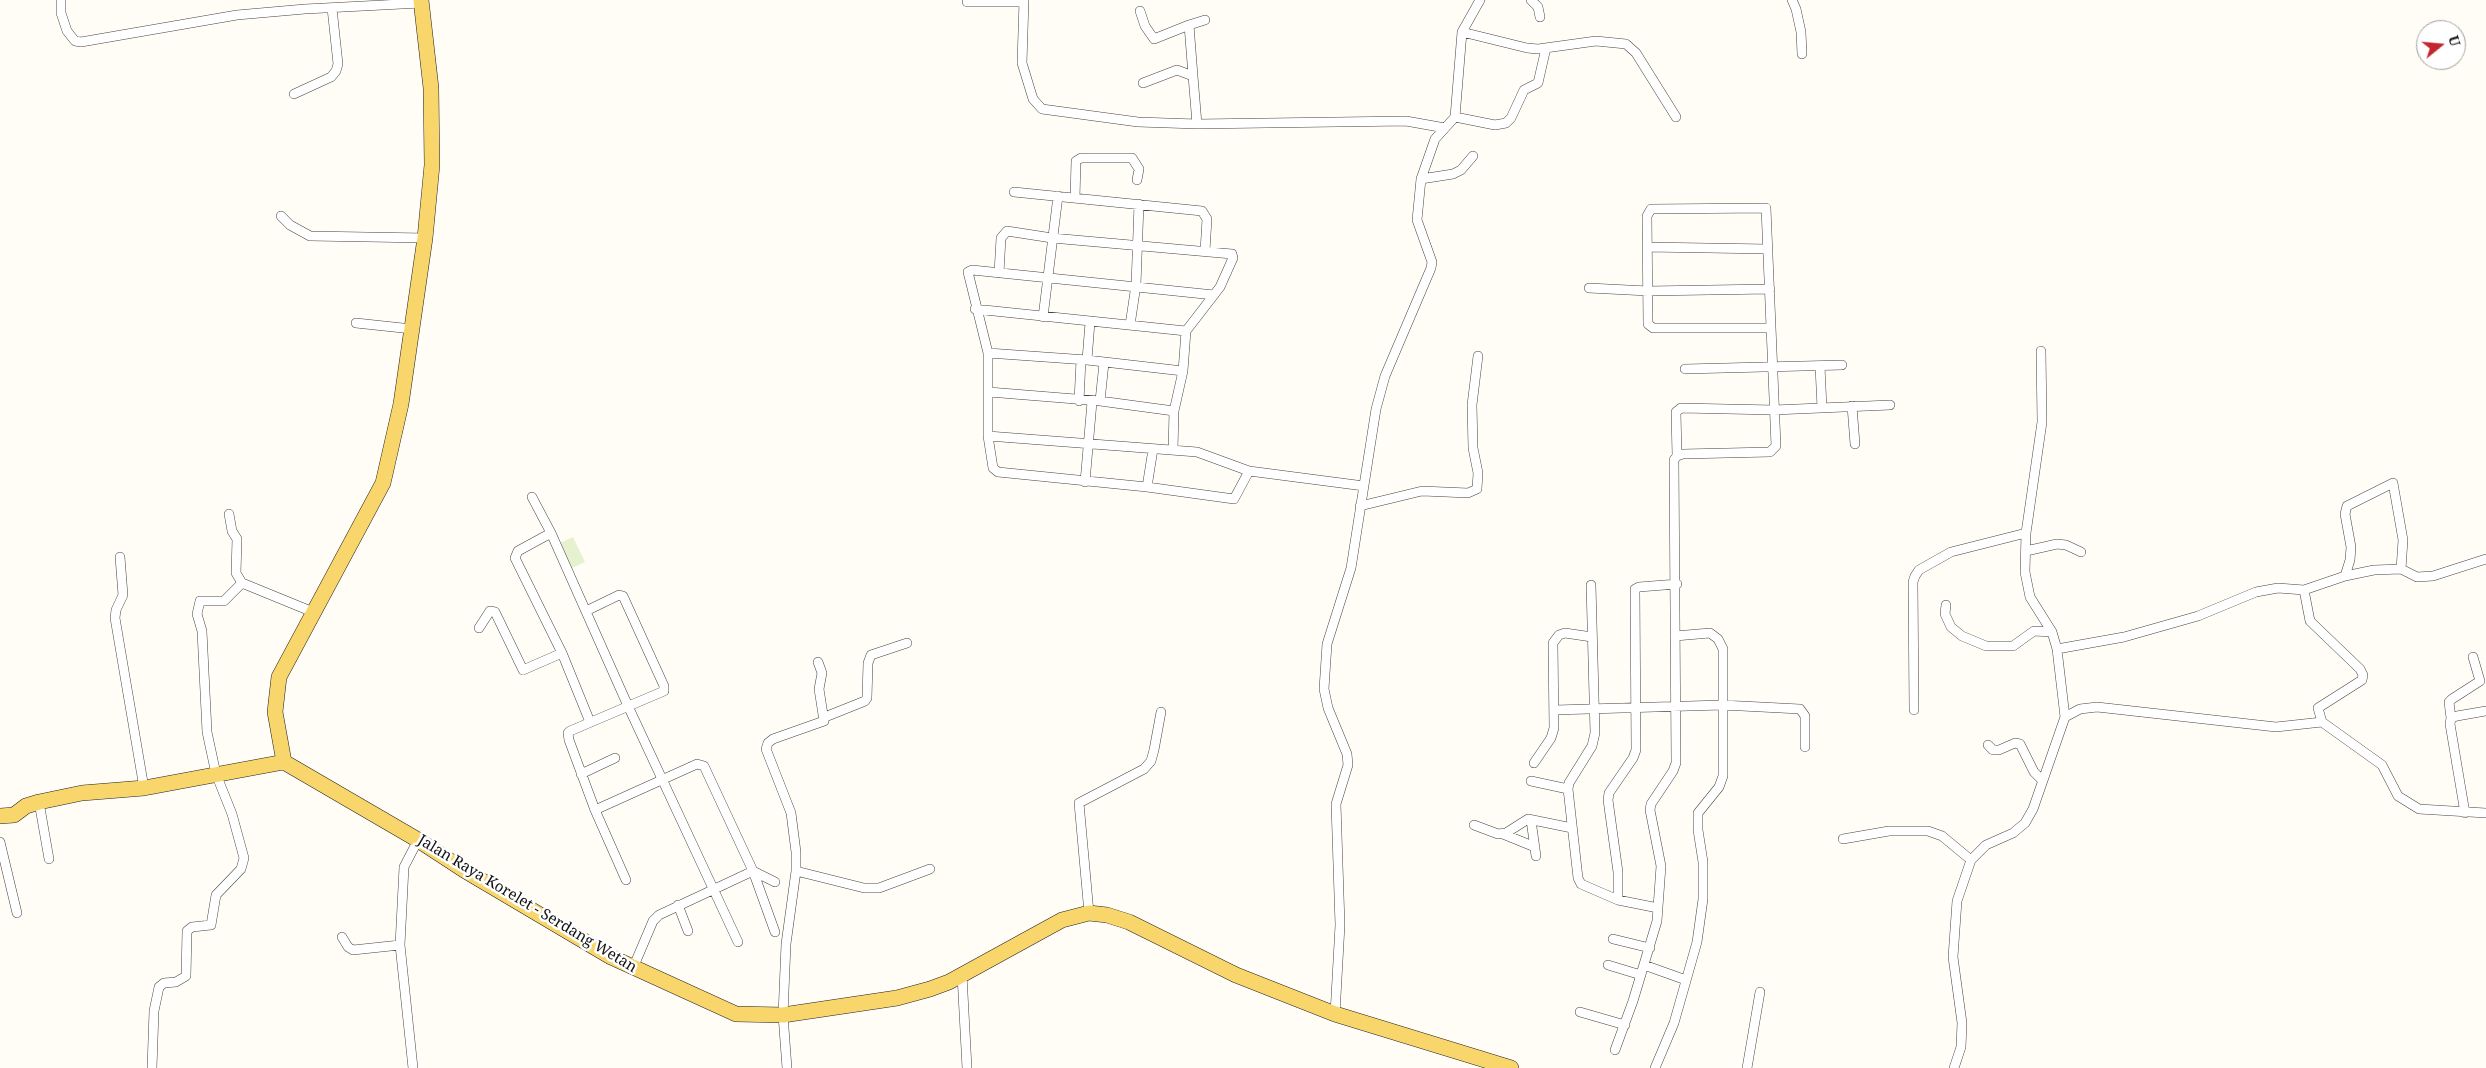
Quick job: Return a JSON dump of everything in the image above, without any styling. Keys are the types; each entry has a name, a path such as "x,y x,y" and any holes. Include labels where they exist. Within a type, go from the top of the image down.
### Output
{"main road":[{"path":"0,816 14,815 26,806 39,802 82,794 144,788 284,762 275,712 279,677 382,483 401,404 425,238 432,165 430,88 421,2"},
{"name":"Jalan Raya Korelet - Serdang Wetan","path":"284,762 633,968 736,1014 783,1016 897,998 936,986 962,975 1062,920 1089,913 1107,915 1128,922 1236,975 1335,1014 1511,1068"}],"street":[{"path":"60,0 61,13 67,31 75,41 81,42 236,15 421,2"},
{"path":"1335,1014 1340,925 1336,804 1348,765 1347,754 1328,708 1324,689 1326,644 1351,568 1376,409 1385,376 1431,268 1432,262 1417,220 1421,179 1435,139 1455,117 1462,32 1480,0"},
{"path":"1531,0 1538,7 1540,17"},
{"path":"1792,0 1801,32 1802,54"},
{"path":"966,2 1024,1 1022,63 1025,78 1038,106 1042,109 1138,122 1197,124 1406,121 1445,128"},
{"path":"294,94 331,77 336,71 338,64 332,8"},
{"path":"1140,11 1145,26 1154,39 1205,20"},
{"path":"1189,25 1197,124"},
{"path":"1462,32 1527,48 1546,48 1596,40 1626,44 1636,53 1676,117"},
{"path":"1455,117 1495,125 1506,123 1511,118 1524,90 1538,83 1546,48"},
{"path":"1144,84 1177,70 1193,76"},
{"path":"1421,179 1453,174 1460,170 1473,156"},
{"path":"1075,198 1076,161 1081,158 1132,158 1139,169 1137,180"},
{"path":"1014,192 1202,211 1207,220 1205,251"},
{"path":"1043,317 1058,196"},
{"path":"1130,324 1136,285 1139,204"},
{"path":"1677,456 1770,452 1776,446 1767,210 1763,206 1651,209 1647,216 1648,324 1653,328 1771,328"},
{"path":"281,216 295,229 310,236 425,238"},
{"path":"999,273 1001,238 1004,232 1015,231 1052,238 1228,253 1232,256 1223,280 1214,295 1186,331 1183,371 1174,411 1173,450"},
{"path":"1647,247 1768,249"},
{"path":"1214,295 1136,285 1047,280 972,270 968,272 988,353 988,436 995,471 1147,487 1234,499 1251,472"},
{"path":"1589,288 1648,291 1770,289"},
{"path":"976,309 1186,331"},
{"path":"1079,401 1090,322"},
{"path":"356,323 412,329"},
{"path":"1954,1068 1961,1046 1962,1023 1953,957 1957,901 1971,860 1986,846 2013,834 2025,823 2033,809 2065,716 2057,649 2052,632 2030,597 2025,572 2026,533 2042,422 2041,351"},
{"path":"988,353 1084,360 1183,371"},
{"path":"1360,506 1422,491 1468,493 1477,489 1478,473 1473,448 1472,405 1478,356"},
{"path":"1086,482 1089,443 1104,363"},
{"path":"1685,368 1842,365"},
{"path":"1820,366 1822,408"},
{"path":"989,392 1174,411"},
{"path":"1615,1050 1650,948 1658,908 1661,866 1650,810 1651,804 1673,771 1676,763 1674,460 1677,456 1676,412 1678,409 1774,410 1890,405"},
{"path":"1852,406 1855,444"},
{"path":"988,436 1173,450 1208,455 1251,472 1364,486"},
{"path":"1147,487 1153,449"},
{"path":"2345,576 2350,560 2351,548 2345,514 2347,506 2393,483 2402,540 2401,569"},
{"path":"532,497 551,533 712,890 738,942"},
{"path":"229,514 232,531 237,539 236,573 242,584 313,612"},
{"path":"551,533 518,551 515,558 562,653 590,722"},
{"path":"1914,710 1914,576 1919,570 1951,552 2026,533"},
{"path":"2026,551 2057,544 2066,545 2081,552"},
{"path":"120,557 123,595 116,610 115,618 144,788"},
{"path":"2057,649 2124,637 2198,616 2256,592 2278,588 2304,590 2345,576 2374,570 2401,569 2417,577 2433,576 2486,559"},
{"path":"152,1068 154,1011 159,987 164,983 176,982 186,976 187,931 192,927 211,925 216,896 241,869 242,864 240,841 216,774 206,732 198,603 202,600 227,600 242,584"},
{"path":"1618,900 1618,872 1608,800 1609,793 1633,758 1636,750 1634,589 1676,584"},
{"path":"1591,585 1595,708 1594,740 1568,789 1578,873 1582,884 1618,900 1658,908"},
{"path":"2304,590 2310,621 2363,675 2362,680 2318,708 2322,722 2382,766 2394,790 2403,800 2419,809 2486,813"},
{"path":"586,611 619,595 623,596 664,686 664,691 570,730 568,733 595,810 626,880"},
{"path":"1946,605 1945,614 1951,627 1962,636 1986,646 2013,646 2034,631 2052,632"},
{"path":"479,628 490,612 495,612 523,670 562,653"},
{"path":"1655,1068 1674,1023 1697,942 1703,899 1703,862 1698,830 1698,813 1719,787 1723,776 1722,649 1718,639 1710,633 1675,636"},
{"path":"1534,763 1551,738 1555,710 1553,643 1559,635 1565,634 1592,637"},
{"path":"787,1068 783,1016 786,944 796,871 793,819 766,747 773,739 820,725 825,717 865,702 867,698 868,663 871,655 906,643"},
{"path":"2465,813 2450,724 2450,702 2480,681 2473,657"},
{"path":"818,662 822,673 819,690 825,717"},
{"path":"1555,710 1722,705 1800,709 1805,716 1805,747"},
{"path":"2065,716 2080,709 2096,707 2276,727 2322,722"},
{"path":"2451,718 2486,711"},
{"path":"1089,913 1079,802 1144,769 1151,761 1161,712"},
{"path":"1988,745 1993,750 1999,750 2015,743 2020,744 2034,772 2042,780"},
{"path":"581,774 615,758"},
{"path":"595,810 697,764 704,766 753,871 775,932"},
{"path":"1531,781 1568,789"},
{"path":"39,802 49,859"},
{"path":"1503,834 1524,820 1572,828"},
{"path":"1474,825 1503,834 1536,852 1531,820"},
{"path":"1843,839 1889,831 1928,831 1942,836 1971,860"},
{"path":"413,1068 400,945 404,866 418,840"},
{"path":"0,842 17,913"},
{"path":"796,871 864,888 879,888 930,869"},
{"path":"753,871 775,882"},
{"path":"633,968 653,921 659,915 678,904 753,871"},
{"path":"678,904 688,931"},
{"path":"342,937 348,947 353,950 400,945"},
{"path":"1613,938 1650,948"},
{"path":"1608,965 1641,975"},
{"path":"1644,965 1686,980"},
{"path":"962,975 967,1068"},
{"path":"1747,1068 1760,992"},
{"path":"1580,1012 1625,1025"}],"green space":[{"path":"573,537 585,562 572,568 560,543"}]}
